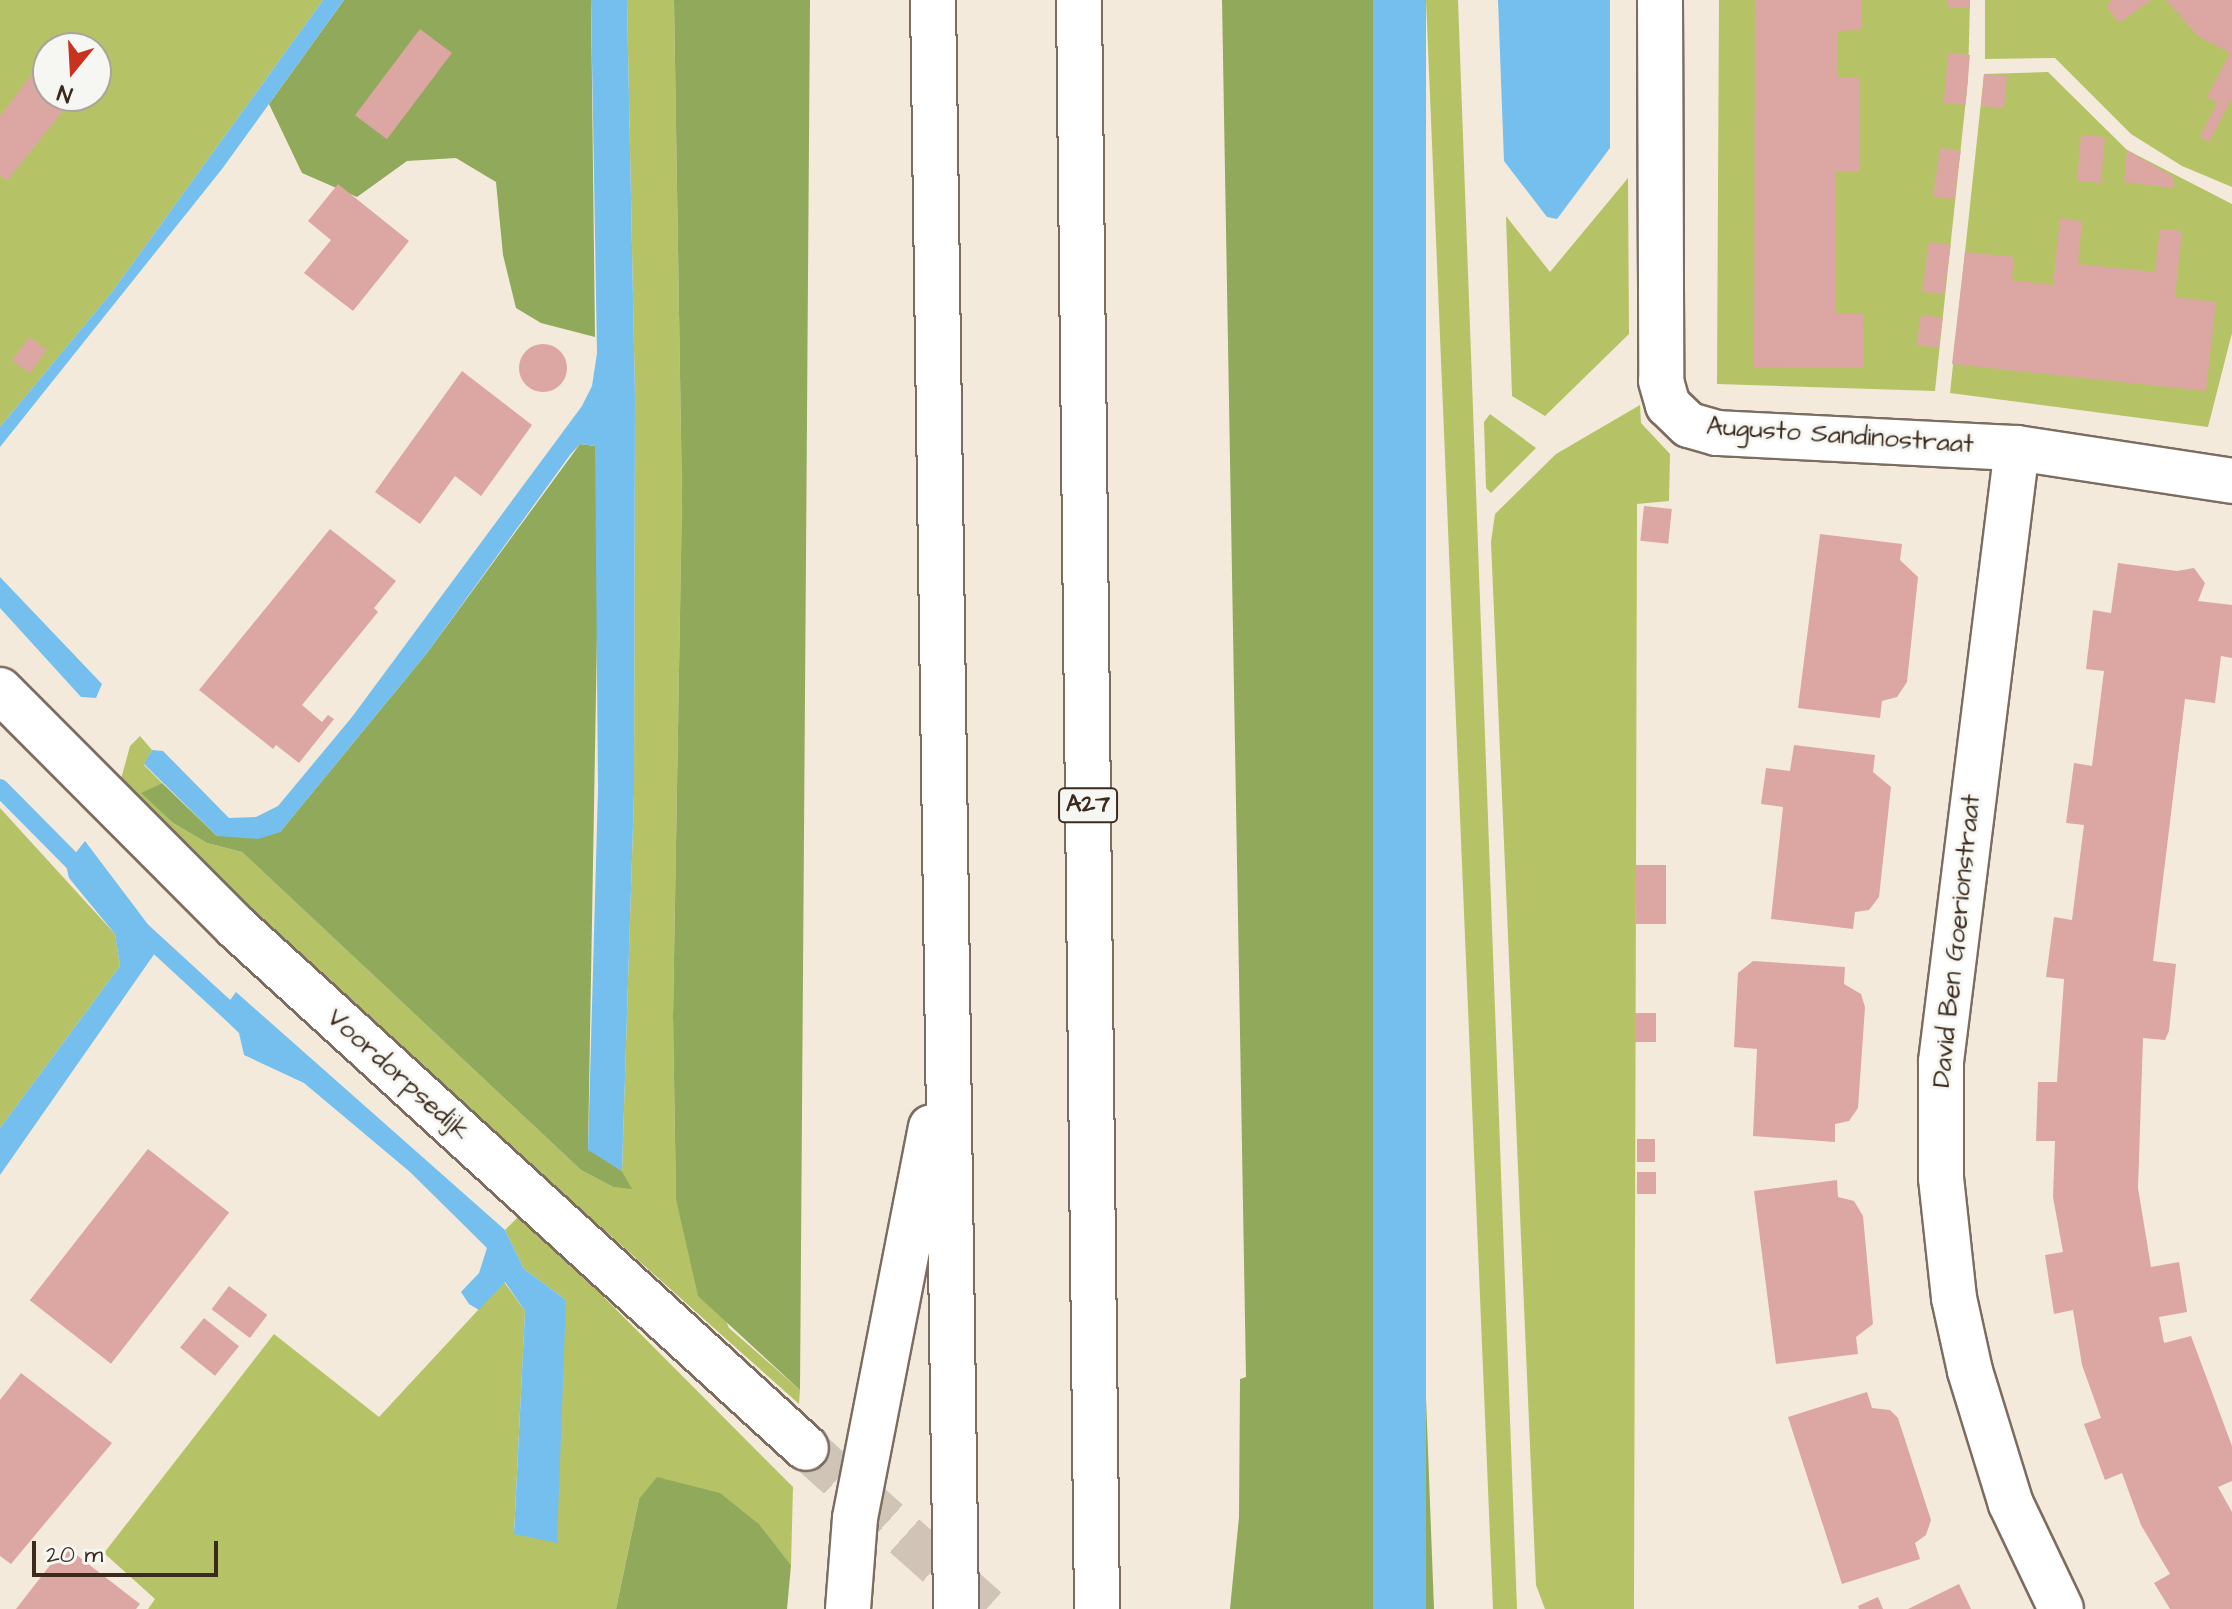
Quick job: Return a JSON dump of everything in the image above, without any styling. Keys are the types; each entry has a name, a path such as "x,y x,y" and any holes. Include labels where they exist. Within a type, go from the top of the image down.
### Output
{"main road":[{"path":"933,0 956,1609"},
{"name":"A27","path":"1079,0 1097,1609"},
{"name":"Augusto Sandinostraat","path":"1660,0 1661,381 1668,405 1689,425 1717,433 2017,448 2232,481"},
{"name":"David Ben Goerionstraat","path":"2017,448 1941,1062 1941,1178 1954,1298 1970,1371 2011,1504 2061,1609"},
{"name":"Voordorpsedijk","path":"0,690 236,927 806,1448"},
{"path":"848,1609 855,1518 948,1038"}],"green space":[{"path":"0,0 323,0 112,292 0,427"},
{"path":"344,0 591,0 595,337 541,323 516,308 503,255 496,182 456,158 407,161 357,197 302,173 269,104"},
{"path":"627,0 674,0 682,498 673,1017 676,1199 729,1328 800,1390 799,1404 244,908 120,783 130,746 140,736 152,750 144,765 162,783 142,793 173,823 207,843 242,852 581,1170 613,1187 631,1188 622,1171 634,794 635,397"},
{"path":"674,0 810,0 800,1390 698,1296 676,1199 673,1017 682,498"},
{"path":"1222,0 1373,0 1434,1609 1230,1609 1239,1517 1240,1379 1246,1377"},
{"path":"1426,0 1458,0 1517,1609 1493,1609"},
{"path":"1719,0 1970,0 1968,80 1935,391 1717,384"},
{"path":"1985,0 2232,0 2232,187 2182,166 2131,134 2055,58 1985,59"},
{"path":"2048,72 2127,150 2232,204 2232,333 2208,427 1950,393 1984,74"},
{"path":"1628,178 1629,334 1545,416 1512,396 1506,216 1550,272"},
{"path":"1640,405 1641,423 1670,454 1669,501 1637,504 1634,1609 1545,1609 1536,1585 1491,542 1495,514 1556,454"},
{"path":"1490,414 1536,448 1491,493 1486,488 1484,422"},
{"path":"580,444 595,446 599,521 588,1149 622,1171 632,1189 613,1187 581,1170 242,852 207,843 173,823 141,793 162,783 217,836 280,832 427,653"},
{"path":"0,808 115,934 120,966 0,1128"},
{"path":"521,1214 793,1487 791,1565 760,1525 639,1499 616,1609 148,1609 155,1599 104,1553 274,1334 379,1417 504,1282 525,1311 514,1533 566,1300 524,1269 505,1230"},
{"path":"657,1477 720,1493 760,1525 791,1565 787,1609 616,1609 639,1499"}],"water":[{"path":"323,0 344,0 222,169 0,447 0,427 112,292"},
{"path":"591,0 627,0 635,397 634,794 622,1171 588,1150 598,789 595,446 580,444 570,455 427,653 280,832 258,839 217,836 144,764 152,750 163,751 229,818 256,817 278,806 352,717 582,406 592,386 597,353"},
{"path":"1373,0 1426,0 1426,1609 1373,1609"},
{"path":"1498,0 1610,0 1610,148 1557,219 1547,217 1504,161"},
{"path":"0,577 102,684 96,698 81,697 0,608"},
{"path":"85,841 162,943 0,1175 0,1128 120,966 115,934 69,878 66,865"},
{"path":"236,992 505,1230 524,1269 566,1300 557,1543 514,1534 525,1311 505,1282 479,1310 469,1304 461,1292 479,1273 487,1248 410,1172 304,1083 244,1055 239,1033 220,1014"}],"building":[{"path":"1755,0 1861,0 1861,30 1837,31 1837,78 1860,78 1860,172 1836,172 1836,314 1863,314 1864,368 1754,367"},
{"path":"1948,0 1970,0 1970,8 1948,8"},
{"path":"2112,0 2151,0 2119,23 2106,5"},
{"path":"2166,0 2232,0 2232,98 2209,142 2200,137 2217,103 2207,97 2230,53 2198,36"},
{"path":"420,29 452,53 387,139 355,115"},
{"path":"1948,53 1970,55 1966,105 1944,103"},
{"path":"32,74 32,112 62,112 7,181 0,175 0,116"},
{"path":"1984,74 2007,76 2004,108 1981,106"},
{"path":"2081,135 2105,137 2101,183 2077,181"},
{"path":"1940,148 1961,151 1954,199 1933,197"},
{"path":"2127,150 2174,177 2173,188 2124,182"},
{"path":"338,184 409,241 353,311 304,273 331,240 308,221"},
{"path":"2060,218 2082,221 2078,264 2155,272 2160,229 2182,231 2175,297 2216,302 2206,391 1952,364 1965,252 2014,257 2012,280 2053,285"},
{"path":"1929,242 1951,245 1944,295 1922,292"},
{"path":"1921,315 1943,318 1939,348 1917,345"},
{"path":"29,337 47,350 30,373 12,360"},
{"path":"543,344 560,351 567,368 560,385 543,392 526,385 519,368 526,351"},
{"path":"462,371 532,425 481,496 455,476 420,524 375,492"},
{"path":"1644,506 1672,509 1668,544 1640,541"},
{"path":"330,529 396,581 374,608 378,612 302,705 322,722 328,715 334,719 299,763 276,745 273,749 199,690"},
{"path":"1820,534 1902,544 1900,560 1918,577 1907,682 1897,697 1882,701 1880,718 1798,708"},
{"path":"2118,563 2177,571 2194,568 2205,583 2198,601 2232,605 2232,658 2221,656 2215,703 2185,699 2153,961 2176,964 2169,1031 2165,1040 2143,1038 2138,1188 2151,1267 2179,1262 2187,1312 2159,1317 2164,1343 2191,1336 2232,1446 2232,1481 2218,1487 2232,1512 2232,1609 2170,1609 2154,1583 2170,1574 2141,1525 2122,1473 2105,1480 2084,1424 2101,1418 2082,1365 2073,1310 2054,1314 2045,1255 2063,1252 2053,1197 2055,1141 2036,1141 2038,1082 2057,1082 2064,979 2046,977 2054,917 2072,920 2084,825 2066,823 2074,763 2092,766 2104,671 2086,669 2093,610 2111,613"},
{"path":"1794,745 1875,755 1873,772 1891,787 1879,897 1869,910 1855,912 1853,929 1771,919 1783,807 1761,804 1766,768 1790,771"},
{"path":"1636,865 1666,865 1666,924 1636,924"},
{"path":"1753,961 1845,967 1844,984 1861,994 1865,1007 1858,1108 1849,1121 1835,1124 1835,1142 1753,1136 1757,1049 1734,1047 1738,973"},
{"path":"1635,1013 1656,1013 1656,1042 1635,1042"},
{"path":"1637,1139 1655,1139 1655,1162 1637,1162"},
{"path":"148,1149 229,1212 111,1364 30,1300"},
{"path":"1637,1172 1656,1172 1656,1194 1637,1194"},
{"path":"1837,1180 1838,1197 1854,1201 1863,1216 1873,1324 1856,1337 1858,1354 1776,1364 1754,1191"},
{"path":"229,1286 267,1315 250,1338 212,1309"},
{"path":"204,1318 239,1346 215,1376 180,1348"},
{"path":"21,1373 112,1443 11,1564 0,1556 0,1400"},
{"path":"1867,1392 1872,1408 1890,1410 1898,1418 1931,1520 1926,1535 1915,1543 1920,1559 1842,1584 1788,1417"},
{"path":"65,1546 140,1604 136,1609 16,1609"},
{"path":"1959,1584 1971,1609 1908,1609"},
{"path":"1878,1597 1883,1609 1859,1609 1858,1606"}],"waterway":[{"path":"0,788 85,874"},
{"path":"143,932 242,1023"}],"tunnel":[{"path":"806,1448 987,1609"}]}
